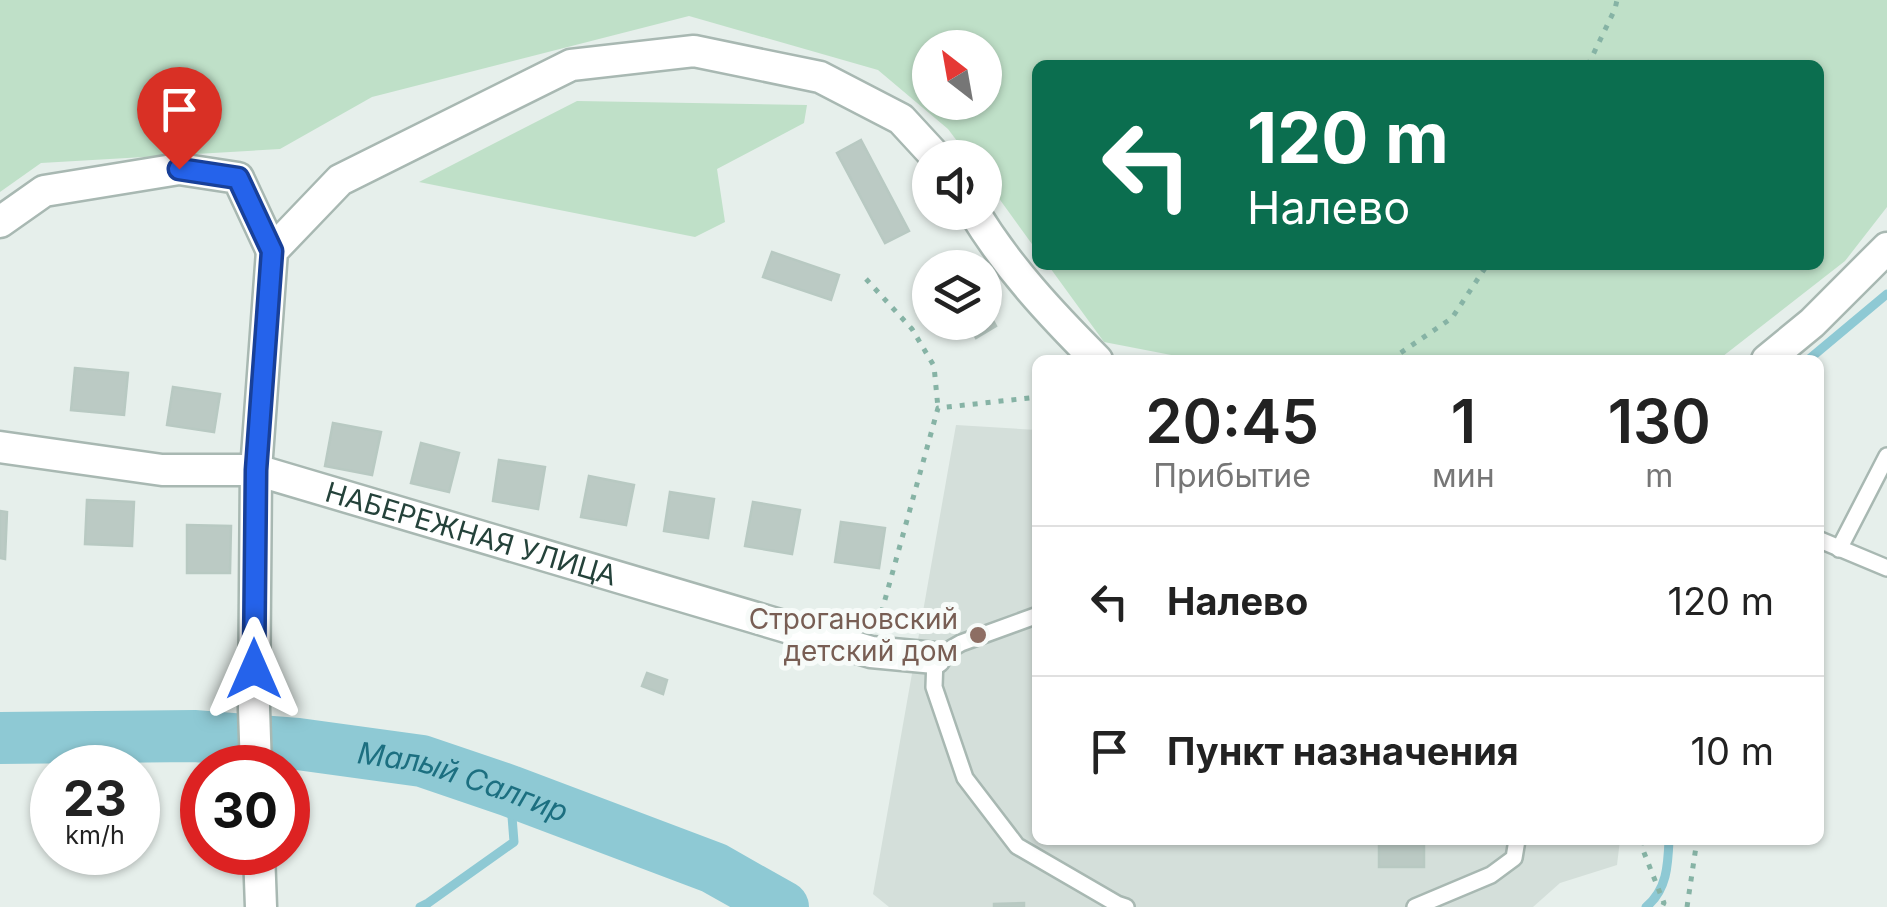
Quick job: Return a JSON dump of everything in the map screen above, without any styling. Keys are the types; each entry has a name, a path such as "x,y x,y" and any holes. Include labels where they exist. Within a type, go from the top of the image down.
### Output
{"street":[{"path":"272,251 340,180 570,65 694,51 820,77 902,119 921,140"},
{"path":"0,222 44,191 179,169 238,178 272,251 256,470 255,745"},
{"path":"985,230 1050,313 1092,355"},
{"path":"1773,355 1812,323 1887,248"},
{"name":"НАБЕРЕЖНАЯ УЛИЦА","path":"0,447 162,470 256,470 871,652 935,658"},
{"path":"259,875 260,907"}],"lane":[{"path":"1838,549 1887,456"},
{"path":"1824,542 1887,568"},
{"path":"1032,617 961,643 935,658 934,687 966,778 1016,846 1126,907"},
{"path":"1415,907 1491,876 1514,858 1516,845"}],"path":[{"path":"1590,60 1617,0"},
{"path":"1397,355 1452,318 1484,270"},
{"path":"866,279 912,329 934,366 938,408 871,652"},
{"path":"938,408 1032,398"},
{"path":"1641,845 1663,905"},
{"path":"1687,907 1697,845"}],"shaded area":[{"name":"Строгановский детский дом","path":"956,425 1032,430 1032,845 1619,845 1617,865 1560,883 1533,907 889,907 873,894"}],"green space":[{"path":"0,0 1887,0 1887,207 1845,261 1724,355 1171,355 1104,342 1052,270 1824,270 1824,60 1032,60 1032,244 1002,203 1002,140 956,140 937,120 1002,120 1002,30 912,30 912,99 878,70 689,16 372,97 280,149 41,163 0,192"},
{"path":"577,101 807,105 804,123 717,169 725,222 695,237 419,182"}],"building":[{"path":"861,140 909,231 885,243 837,153"},
{"path":"772,252 839,275 831,300 763,277"},
{"path":"75,368 128,373 124,415 71,410"},
{"path":"173,387 220,394 214,432 167,425"},
{"path":"333,423 381,432 372,475 325,466"},
{"path":"421,443 459,453 449,492 411,483"},
{"path":"499,460 545,467 538,509 493,501"},
{"path":"589,476 634,485 626,525 581,517"},
{"path":"670,492 714,499 708,538 664,531"},
{"path":"87,500 134,502 132,546 85,544"},
{"path":"753,502 800,510 792,554 745,546"},
{"path":"0,511 7,512 5,559 0,558"},
{"path":"841,522 885,528 879,568 835,562"},
{"path":"187,525 231,526 230,573 187,573"},
{"path":"647,673 667,680 663,694 642,686"},
{"path":"1379,845 1424,845 1424,867 1379,867"},
{"path":"1024,903 1024,907 994,907 994,904"}],"waterway":[{"path":"1814,355 1887,294"},
{"name":"Малый Салгир","path":"0,738 194,736 298,744 422,761 714,868 783,907"},
{"path":"420,907 514,842 510,791"},
{"path":"1646,907 1662,885 1669,845"}],"place":[{"name":"Строгановский детский дом","path":"978,635"}],"route":[{"path":"179,169 238,178 272,251 256,470 254,669"}]}
